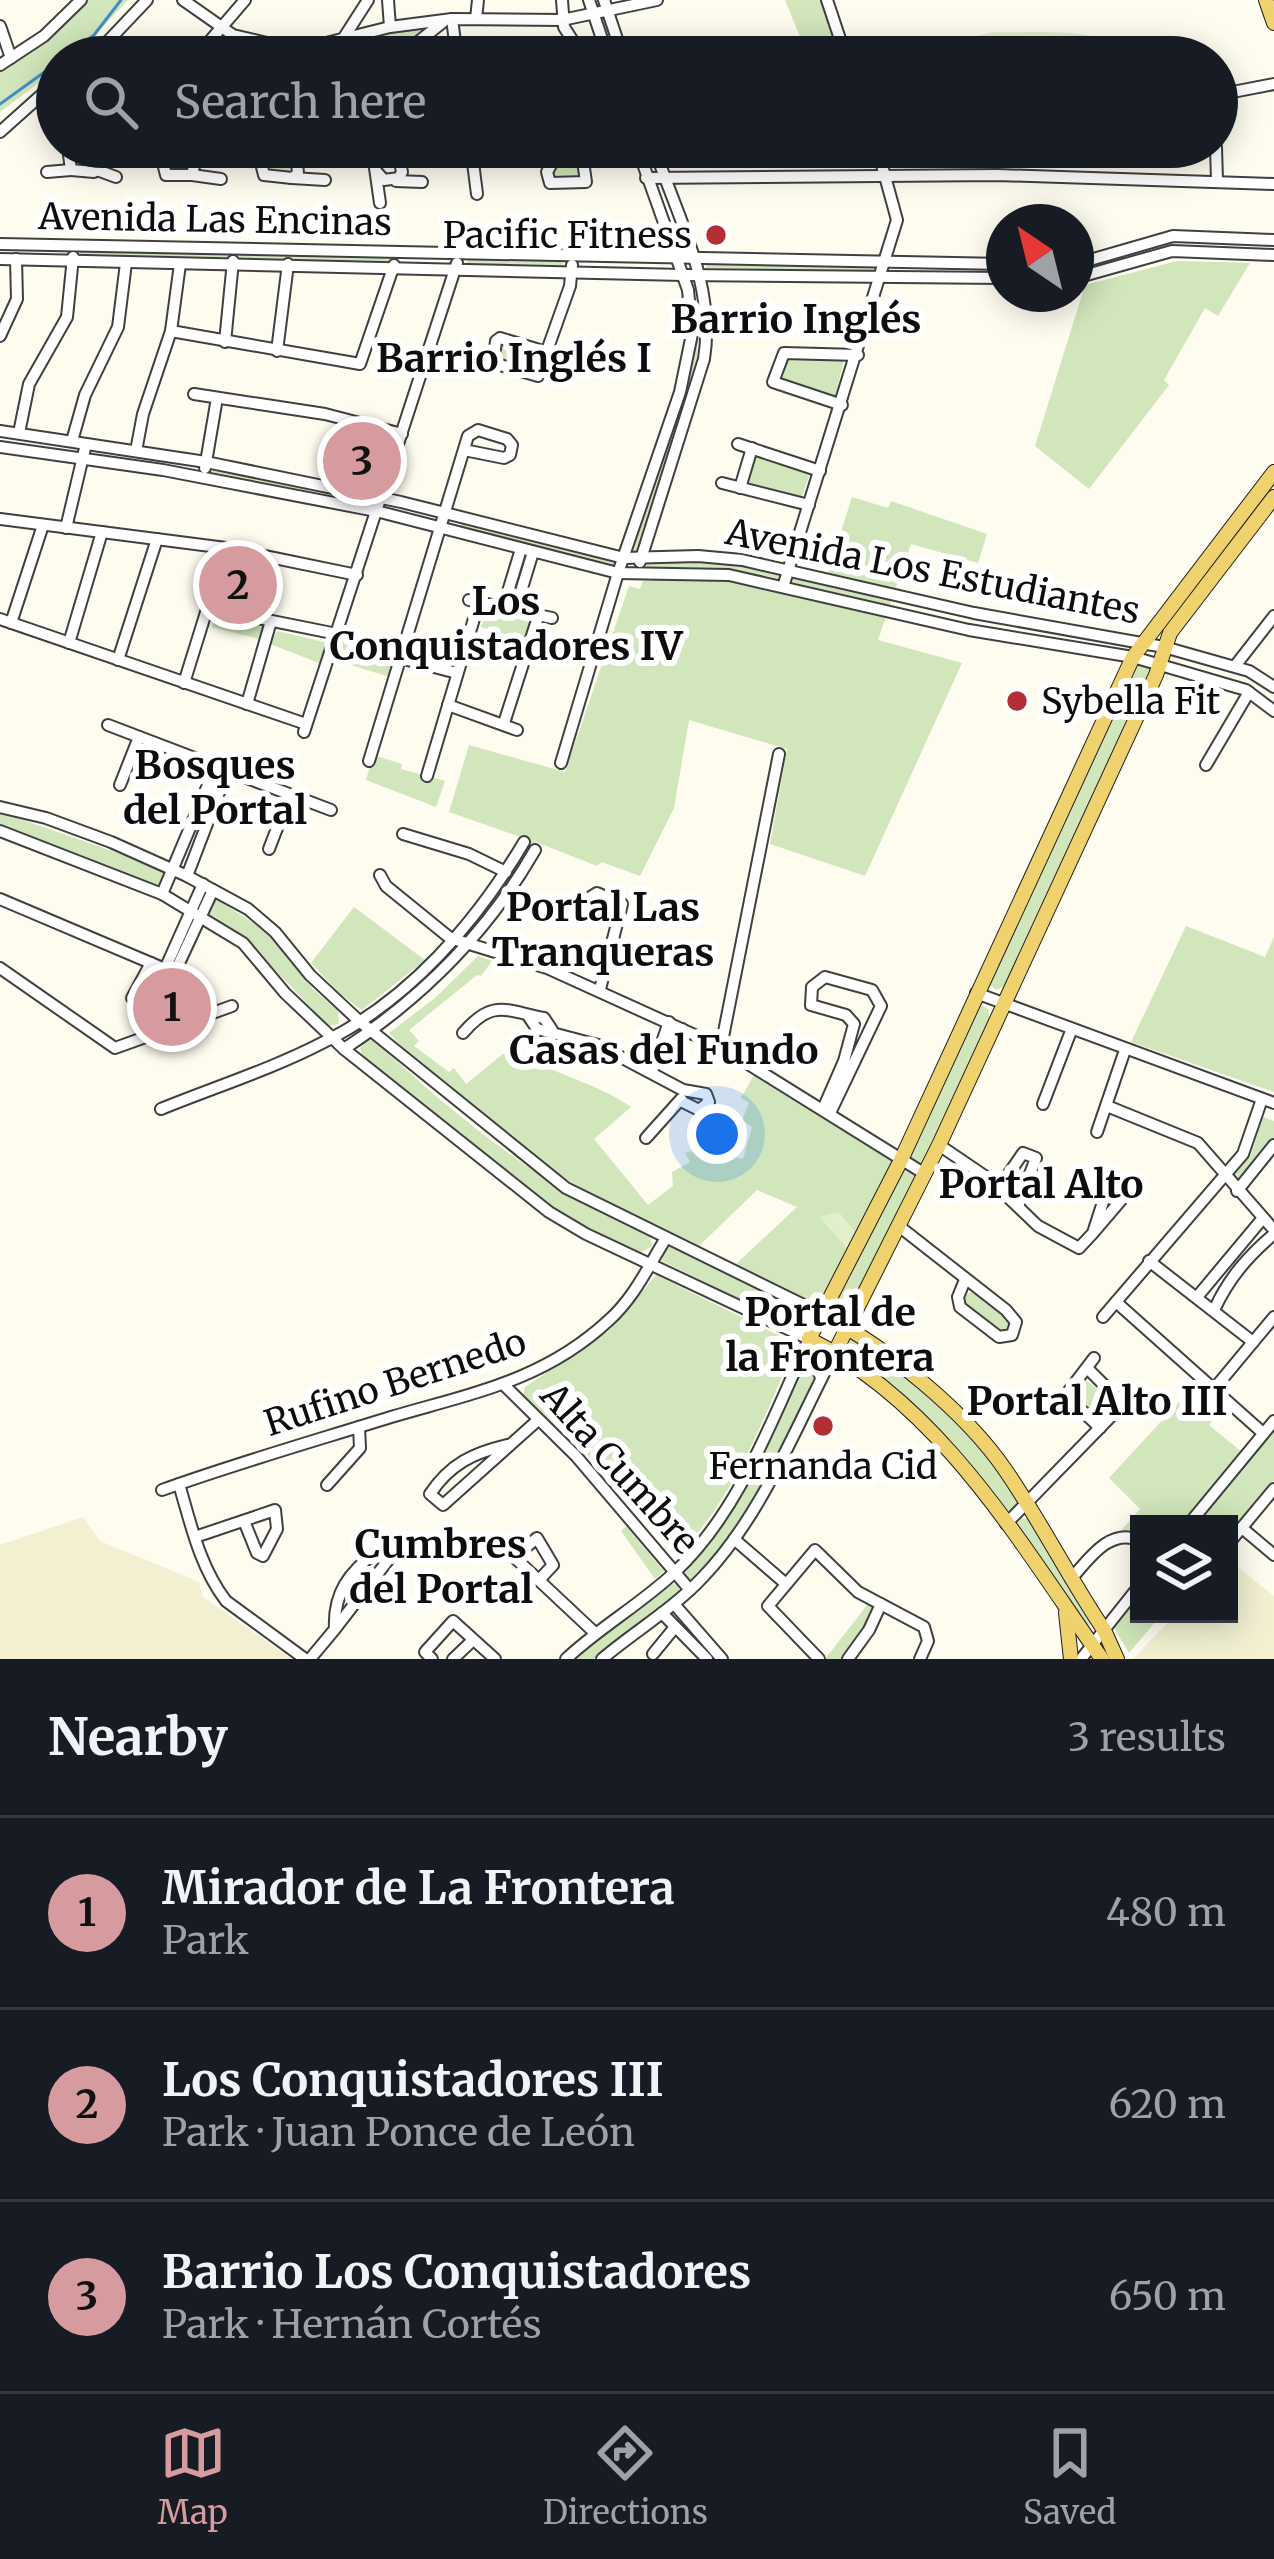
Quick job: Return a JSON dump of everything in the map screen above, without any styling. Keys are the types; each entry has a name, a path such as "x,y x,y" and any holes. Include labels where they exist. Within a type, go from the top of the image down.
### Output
{"main road":[{"path":"1266,0 1274,23"},
{"path":"1102,1659 976,1481 869,1377 809,1340 901,1160 1137,650 1274,472"},
{"path":"835,1352 939,1145 1170,633 1274,497"},
{"path":"1110,704 1127,700 1136,716"},
{"path":"1040,854 1049,868 1066,866"},
{"path":"822,1314 848,1327 921,1382 998,1460 1118,1659"},
{"path":"1066,1608 1071,1659"}],"street":[{"path":"45,36 81,0"},
{"path":"114,36 147,0"},
{"path":"183,0 236,36"},
{"path":"216,36 245,0"},
{"path":"345,36 368,0"},
{"path":"388,0 390,27"},
{"path":"476,19 478,0"},
{"path":"562,0 568,36"},
{"path":"589,0 600,36"},
{"path":"355,36 448,20 562,20 593,15 606,6 657,0"},
{"path":"827,0 839,36"},
{"path":"606,6 616,36"},
{"path":"427,36 448,20"},
{"path":"448,20 452,36"},
{"path":"0,26 4,62 36,42"},
{"path":"1238,90 1274,84"},
{"path":"0,131 36,102"},
{"path":"164,168 166,175 221,178"},
{"path":"192,175 194,168"},
{"path":"261,168 262,174"},
{"path":"292,178 298,168"},
{"path":"376,168 380,203"},
{"path":"396,181 401,168"},
{"path":"475,168 477,194"},
{"path":"549,168 550,184 586,182 585,168"},
{"path":"561,763 618,573 680,392 692,320 683,275 643,168"},
{"path":"637,575 704,359 708,321 700,274 660,168"},
{"path":"783,587 897,220 884,168"},
{"path":"1217,168 1217,181"},
{"path":"47,172 97,170 116,177"},
{"path":"376,171 384,180 422,182"},
{"path":"248,174 325,180"},
{"path":"646,178 886,175 1274,184"},
{"path":"1094,259 1175,236 1274,240"},
{"name":"Avenida Las Encinas","path":"0,244 986,263"},
{"path":"19,433 29,384 67,317 73,246"},
{"path":"225,342 232,249"},
{"path":"1094,273 1172,251 1274,255"},
{"path":"171,331 362,364 397,253"},
{"path":"43,524 5,621 305,728 460,254"},
{"path":"546,352 500,338 491,357 493,363 538,376 546,352 572,272 573,256"},
{"name":"Avenida Las Encinas","path":"0,259 986,278"},
{"path":"0,335 17,298 16,259"},
{"path":"66,527 82,460 79,442 85,395 118,327 126,262"},
{"path":"951,277 961,262"},
{"path":"136,451 143,414 171,331 180,264"},
{"path":"278,351 287,264"},
{"path":"692,320 708,321"},
{"path":"842,405 772,382 784,352 858,355"},
{"path":"194,394 325,415 402,434"},
{"path":"203,478 218,398"},
{"name":"Avenida Los Estudiantes","path":"0,431 206,462 380,497 624,558 718,556 787,569 1137,650 1160,663 1250,692 1274,711"},
{"path":"738,445 820,471"},
{"name":"Avenida Los Estudiantes","path":"0,447 203,478 376,512 618,573 729,574 1026,640 1137,650 1164,647 1235,666 1274,687"},
{"path":"740,488 752,448"},
{"path":"369,761 464,450"},
{"path":"722,483 808,505"},
{"path":"0,519 226,548 357,575"},
{"path":"68,643 102,532"},
{"path":"118,660 157,539"},
{"path":"184,683 226,548"},
{"path":"509,609 527,550"},
{"path":"469,600 552,618"},
{"path":"427,776 476,612 485,604"},
{"path":"208,608 337,634"},
{"path":"1235,666 1274,616"},
{"path":"448,705 511,726 538,617"},
{"path":"248,704 271,621"},
{"path":"1026,640 1019,628 1028,622"},
{"path":"400,658 458,673"},
{"path":"1212,680 1220,671 1217,661"},
{"path":"1206,765 1250,692"},
{"path":"108,725 331,810"},
{"path":"120,784 139,737"},
{"path":"721,1047 779,754"},
{"path":"162,894 222,768"},
{"path":"188,876 222,768"},
{"path":"269,849 289,797"},
{"path":"0,807 54,820 208,887 275,932 310,975 358,1020 566,1188 822,1314"},
{"path":"0,831 194,911 250,948 285,993 344,1049 549,1212 809,1340 732,1498 674,1572 566,1659"},
{"path":"403,834 469,854 506,872"},
{"path":"161,1109 332,1037 358,1020 421,973 454,940 530,846 508,895 470,944 434,979 344,1049"},
{"path":"380,875 386,886 454,940 600,989 721,1047 925,1174"},
{"path":"169,971 208,887"},
{"path":"0,899 169,971 208,997 212,1012"},
{"path":"600,989 620,912"},
{"path":"132,998 151,963"},
{"path":"0,968 115,1048 232,1006"},
{"path":"826,1111 855,1046 881,1009 878,995 825,977 812,987 811,1004 851,1019 855,1046"},
{"path":"976,993 1268,1101 1243,1154 1103,1317"},
{"path":"463,1033 489,1011 508,1008 530,1017 537,1029 655,1066 682,1095 646,1138"},
{"path":"655,1066 669,1022"},
{"path":"655,1066 682,1029"},
{"path":"1043,1104 1071,1030"},
{"path":"1097,1132 1125,1051"},
{"path":"1107,1106 1198,1143 1274,1232 1227,1282 1214,1310"},
{"path":"939,1145 999,1188 1038,1226 1078,1248 1094,1232 1135,1185 1111,1177 1094,1232"},
{"path":"1237,1191 1272,1151"},
{"path":"999,1188 1023,1153 1036,1157 1018,1206"},
{"path":"1197,1297 1263,1218"},
{"path":"899,1227 1015,1319 1014,1333 999,1337 960,1307 958,1298 965,1280"},
{"name":"Rufino Bernedo","path":"162,1490 505,1386 554,1361 608,1322 666,1238"},
{"path":"1149,1261 1252,1342"},
{"path":"1116,1302 1263,1433"},
{"path":"1214,1389 1274,1317"},
{"path":"602,1659 690,1590 734,1539 835,1352"},
{"path":"798,1362 815,1361 821,1378"},
{"path":"1006,1524 1123,1404 1090,1363 1055,1408"},
{"name":"Alta Cumbre","path":"505,1386 576,1456 690,1590"},
{"path":"1066,1395 1100,1428"},
{"path":"507,1445 468,1456 430,1494 443,1504 538,1420"},
{"path":"1196,1515 1274,1420"},
{"path":"327,1485 360,1448 359,1427"},
{"path":"178,1484 207,1572 226,1601 308,1659 334,1629 388,1559 378,1551 344,1583 334,1612 334,1629"},
{"path":"1238,1533 1274,1489"},
{"path":"195,1537 244,1521"},
{"path":"1242,1528 1274,1555"},
{"path":"1071,1580 1111,1540 1130,1537"},
{"path":"734,1539 786,1584"},
{"path":"819,1659 768,1606 815,1550 858,1592 924,1627 928,1641 920,1659"},
{"path":"539,1580 595,1633"},
{"path":"1081,1659 1130,1597"},
{"path":"674,1604 722,1659"},
{"path":"848,1659 881,1604"},
{"path":"662,1613 707,1659"},
{"path":"431,1659 424,1652 453,1621 495,1659"},
{"path":"653,1654 675,1627"},
{"path":"453,1659 473,1640"}],"shaded area":[{"path":"83,1517 100,1541 199,1582 203,1597 292,1659 0,1659 0,1545"},
{"path":"1238,1567 1274,1596 1274,1659 1133,1659 1167,1623 1238,1623"}],"green space":[{"path":"84,0 128,0 94,36 39,36"},
{"path":"785,0 821,0 832,36 800,36"},
{"path":"406,27 421,27 423,34 420,36 372,36"},
{"path":"1048,32 1092,36 977,36"},
{"path":"36,38 36,85 0,112 0,67"},
{"path":"264,168 295,168 295,172 289,175 265,173"},
{"path":"554,168 580,168 584,177 553,181"},
{"path":"80,250 229,256 88,256 79,255"},
{"path":"236,256 393,259 390,264"},
{"path":"468,258 561,261 564,265 467,264"},
{"path":"1177,261 1250,263 1218,316 1205,308 1164,380 1169,385 1089,489 1035,446 1077,312 1094,312 1094,283"},
{"path":"706,262 877,264 876,271 706,268"},
{"path":"696,324 696,370 639,552 633,552 690,370"},
{"path":"498,342 537,352 533,372 495,360"},
{"path":"845,356 835,397 779,382 784,358"},
{"path":"349,432 388,443 376,490 336,480"},
{"path":"753,453 811,471 801,499 744,486"},
{"path":"214,467 374,500 375,504 214,474"},
{"path":"852,497 888,508 891,501 987,534 978,563 911,544 878,640 962,663 865,876 770,844 787,749 689,720 674,808 640,876 602,862 597,866 536,842 467,932 512,873 529,840 449,812 469,745 565,772 629,586 640,589 643,581 693,576 733,581 736,572 646,569 647,561 736,564 824,585"},
{"path":"461,522 618,559 616,567 461,528"},
{"path":"229,557 260,565 248,613 217,605"},
{"name":"Los Conquistadores IV","path":"487,611 529,622 527,641 481,627"},
{"path":"215,618 262,627 263,640 212,627"},
{"path":"346,630 400,646 390,677 337,661"},
{"path":"277,631 328,643 322,664 270,644"},
{"path":"1137,663 1152,668 1006,986 996,990 989,984"},
{"path":"373,755 402,764 401,769 445,781 436,807 366,780"},
{"path":"0,812 165,872 158,888 0,825"},
{"path":"213,897 269,933 313,989 338,1011 339,1024 328,1026 248,941 206,914"},
{"path":"354,907 425,960 362,1010 311,963"},
{"path":"1186,926 1265,957 1274,937 1274,1092 1131,1042"},
{"path":"478,956 492,961 481,976 409,1030 419,1041 414,1046 449,1072 454,1068 466,1084 509,1049 631,1107 594,1139 648,1205 673,1186 672,1172 690,1162 685,1153 700,1149 743,1159 752,1127 742,1120 749,1103 741,1098 754,1075 894,1162 820,1305 736,1264 797,1207 757,1190 699,1246 604,1201 537,1159 411,1056 389,1033 435,998"},
{"path":"156,975 192,994 208,1010 139,1038 129,1010 137,1007"},
{"path":"980,1004 989,1010 989,1018 924,1164 919,1166 908,1157"},
{"path":"369,1039 505,1150 577,1198 650,1236 652,1246 640,1253 565,1218 363,1057 360,1048"},
{"path":"1263,1117 1274,1121 1274,1140 1237,1184 1230,1180 1251,1155"},
{"path":"905,1168 916,1175 852,1308 841,1312 833,1302 898,1173"},
{"path":"839,1212 856,1233 847,1248 819,1217"},
{"path":"674,1245 813,1317 803,1331 662,1261 665,1246"},
{"path":"656,1275 796,1344 732,1481 679,1553 586,1453 523,1395 525,1387 610,1330"},
{"path":"974,1291 1009,1319 1011,1331 1001,1334 963,1304"},
{"path":"848,1337 856,1337 879,1355 966,1434 1020,1504 1011,1514 842,1350"},
{"path":"807,1361 816,1370 780,1450 721,1548 688,1581 682,1571 715,1529 800,1364"},
{"name":"Portal Alto III","path":"1086,1380 1116,1404 1101,1422 1074,1396"},
{"path":"1202,1385 1224,1406 1209,1425 1243,1453 1191,1515 1135,1515 1140,1509 1109,1478 1180,1401 1204,1420 1187,1401"},
{"path":"1274,1426 1274,1480 1238,1525 1238,1515 1202,1515"},
{"path":"1022,1518 1029,1519 1090,1625 1086,1626 1016,1525"},
{"path":"626,1526 664,1571 655,1579 621,1531"},
{"path":"670,1583 678,1585 680,1595 594,1659 571,1659"},
{"path":"868,1604 872,1606 859,1641 843,1659 825,1659"},
{"path":"1130,1607 1130,1623 1154,1623 1129,1653 1114,1628"}],"waterway":[{"path":"93,36 121,0"},
{"path":"0,104 36,78"}],"place":[{"name":"Pacific Fitness","path":"716,235"},
{"name":"Barrio Los Conquistadores","path":"362,461"},
{"name":"Los Conquistadores III","path":"238,585"},
{"name":"Sybella Fit","path":"1017,701"},
{"name":"Mirador de La Frontera","path":"172,1007"},
{"name":"Fernanda Cid","path":"823,1426"}],"district":[{"name":"Barrio Inglés","path":"796,319"},
{"name":"Barrio Inglés I","path":"514,358"},
{"name":"Los Conquistadores IV","path":"506,624"},
{"name":"Bosques del Portal","path":"215,788"},
{"name":"Portal Las Tranqueras","path":"603,930"},
{"name":"Casas del Fundo","path":"664,1050"},
{"name":"Portal Alto","path":"1041,1184"},
{"name":"Portal de la Frontera","path":"830,1334"},
{"name":"Portal Alto III","path":"1097,1401"},
{"name":"Cumbres del Portal","path":"441,1566"}]}
